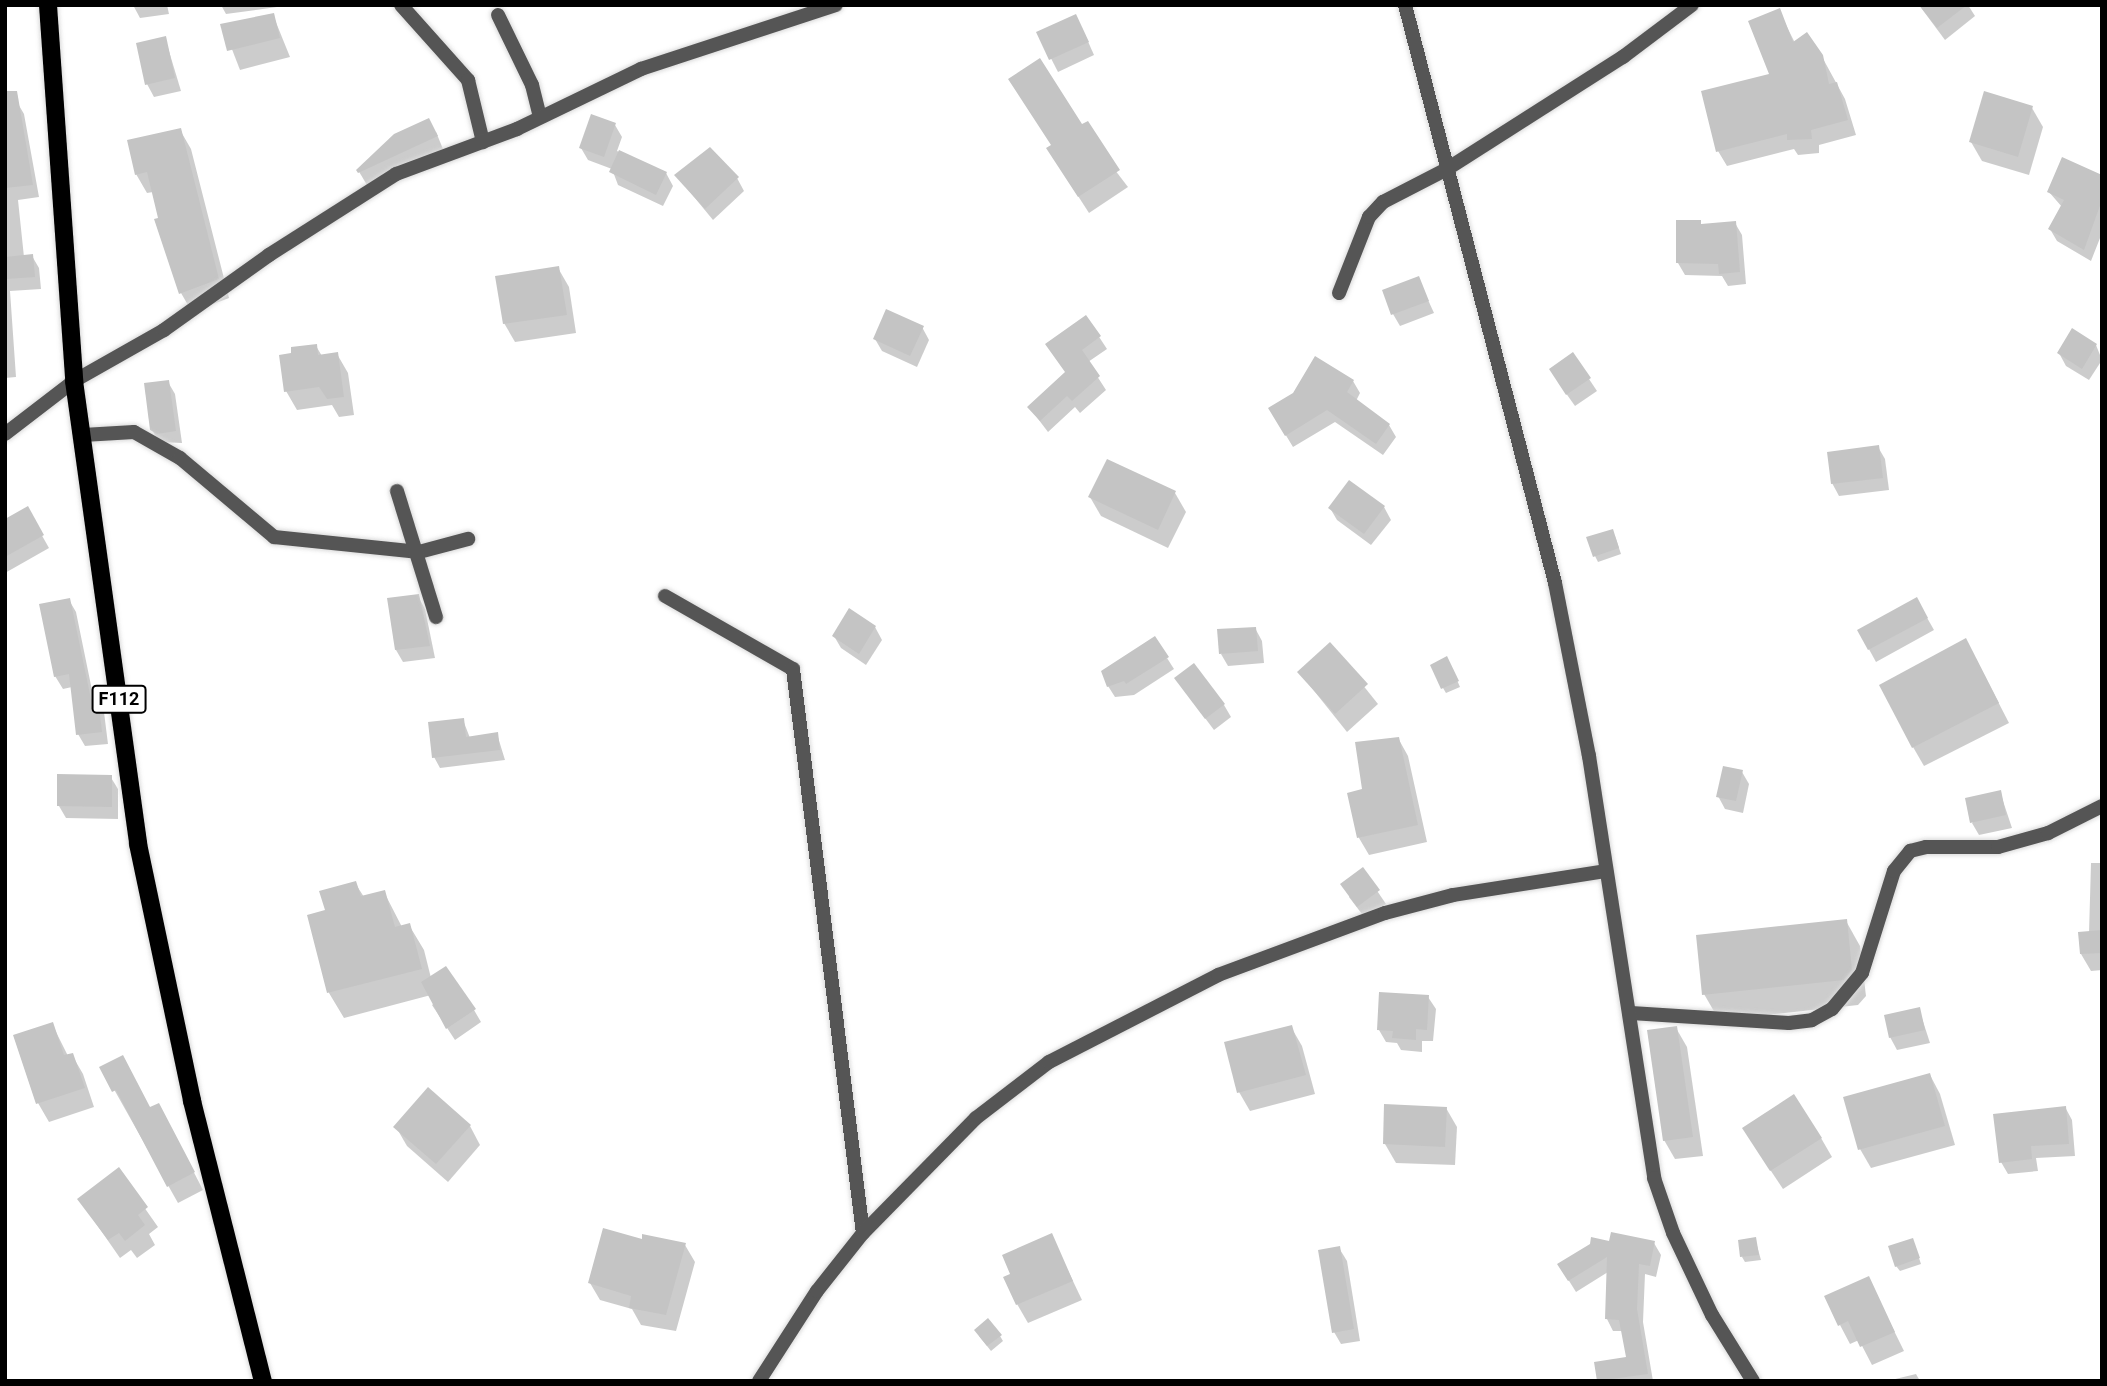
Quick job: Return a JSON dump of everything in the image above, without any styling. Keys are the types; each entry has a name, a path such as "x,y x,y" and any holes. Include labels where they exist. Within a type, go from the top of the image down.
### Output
{"main road":[{"name":"F112","path":"48,5 74,381 138,844 192,1101 263,1381"}],"street":[{"path":"401,5 468,80 483,142"},
{"path":"5,434 74,381 164,330 278,248 396,174 483,142 641,69 836,5"},
{"path":"1405,5 1555,583 1631,1013 1654,1178 1673,1233 1712,1315 1753,1381"},
{"path":"1339,293 1369,217 1383,202 1447,169 1623,57 1692,5"},
{"path":"498,15 532,85 540,117"},
{"path":"83,435 134,432 180,458 274,537 419,552 468,540"},
{"path":"397,491 419,552 436,617"},
{"path":"665,596 793,669 863,1233"},
{"path":"1631,1013 1789,1023 1812,1020 1832,1009 1862,973 1894,870 1910,851 1926,847 1998,847 2048,833 2102,806"},
{"path":"759,1381 817,1291 863,1233 976,1118 1049,1062 1111,1027 1218,975 1385,913 1453,895 1606,871"}],"building":[{"path":"1919,5 1967,5 1937,28"},
{"path":"1780,8 1793,42 1807,32 1823,55 1829,84 1837,82 1848,120 1811,130 1812,139 1787,140 1787,134 1716,152 1701,91 1769,74 1748,21"},
{"path":"274,13 280,38 227,51 220,24"},
{"path":"1076,14 1089,42 1049,60 1036,32"},
{"path":"166,36 175,78 145,85 136,43"},
{"path":"1040,58 1082,124 1088,121 1120,170 1078,197 1046,148 1051,145 1008,79"},
{"path":"5,91 17,91 33,185 5,188"},
{"path":"1984,91 2033,106 2018,157 1969,142"},
{"path":"591,114 616,123 604,157 579,148"},
{"path":"429,118 438,136 358,173 356,170 394,134"},
{"path":"181,128 219,279 179,294 154,219 158,218 147,172 135,175 127,140"},
{"path":"710,147 739,177 705,209 674,175"},
{"path":"619,150 667,172 656,195 609,172"},
{"path":"2062,157 2102,175 2102,200 2084,250 2048,229 2064,200 2047,192"},
{"path":"1676,220 1701,220 1701,224 1736,221 1740,272 1719,274 1718,264 1676,263"},
{"path":"33,254 35,277 5,279 5,257"},
{"path":"559,266 567,315 503,324 495,276"},
{"path":"1419,276 1429,301 1391,315 1382,290"},
{"path":"886,309 924,326 910,356 873,339"},
{"path":"1086,315 1101,336 1082,350 1100,376 1072,401 1067,396 1040,421 1027,407 1065,372 1045,344"},
{"path":"2072,328 2097,344 2082,369 2057,353"},
{"path":"317,344 318,355 338,352 344,397 327,399 319,387 284,392 279,355 291,353 291,347"},
{"path":"1573,352 1591,378 1566,395 1549,369"},
{"path":"1315,356 1354,380 1347,392 1390,424 1376,444 1327,410 1285,436 1268,408 1293,393"},
{"path":"169,380 176,431 157,434 150,430 144,383"},
{"path":"1879,445 1883,478 1831,484 1827,452"},
{"path":"1107,459 1176,491 1158,530 1088,497"},
{"path":"1349,480 1385,506 1364,534 1328,508"},
{"path":"28,506 44,535 5,557 5,519"},
{"path":"1613,529 1619,548 1593,557 1586,537"},
{"path":"419,594 430,646 395,650 387,598"},
{"path":"1917,597 1928,618 1868,650 1857,630"},
{"path":"70,598 91,699 98,698 102,732 76,735 69,674 54,677 39,604"},
{"path":"849,608 876,626 859,654 832,636"},
{"path":"1256,627 1258,651 1219,654 1217,629"},
{"path":"1155,636 1169,657 1126,684 1124,681 1107,687 1101,671"},
{"path":"1966,638 1999,703 1912,748 1879,685"},
{"path":"1330,642 1368,684 1335,714 1297,672"},
{"path":"1447,656 1459,681 1441,689 1430,665"},
{"path":"1194,663 1225,704 1205,719 1174,678"},
{"path":"464,718 466,737 498,732 500,750 432,758 428,722"},
{"path":"1399,737 1418,825 1357,838 1347,793 1362,789 1355,742"},
{"path":"1723,766 1743,770 1736,801 1716,797"},
{"path":"57,774 112,775 112,807 57,806"},
{"path":"2001,790 2006,815 1970,823 1965,798"},
{"path":"1363,867 1380,890 1357,907 1340,884"},
{"path":"356,881 361,896 385,890 395,927 410,923 422,969 327,993 307,915 325,910 319,891"},
{"path":"1847,919 1852,970 1844,980 1702,995 1696,935"},
{"path":"2102,930 2102,953 2080,954 2078,932"},
{"path":"446,966 476,1009 446,1029 421,982"},
{"path":"1379,992 1429,995 1427,1030 1416,1029 1416,1040 1392,1038 1393,1031 1377,1030"},
{"path":"1920,1007 1925,1030 1889,1038 1884,1015"},
{"path":"53,1022 64,1055 73,1053 85,1088 36,1104 13,1035"},
{"path":"1292,1025 1306,1075 1237,1093 1224,1042"},
{"path":"1677,1026 1693,1137 1663,1141 1647,1030"},
{"path":"123,1055 150,1107 159,1103 195,1172 167,1187 116,1090 112,1092 99,1067"},
{"path":"1930,1073 1945,1126 1858,1150 1843,1097"},
{"path":"428,1087 471,1125 436,1164 393,1127"},
{"path":"1794,1094 1822,1138 1770,1171 1742,1128"},
{"path":"1384,1104 1447,1107 1445,1147 1383,1144"},
{"path":"2066,1106 2069,1144 2031,1146 2032,1159 1999,1163 1993,1114"},
{"path":"119,1167 148,1207 138,1215 145,1225 125,1241 119,1233 108,1240 77,1199"},
{"path":"603,1228 642,1239 642,1234 686,1243 666,1315 629,1308 631,1296 588,1283"},
{"path":"1611,1232 1655,1241 1650,1266 1639,1264 1637,1309 1648,1374 1597,1381 1594,1362 1626,1357 1619,1320 1605,1319 1607,1257 1568,1281 1557,1264 1590,1244 1591,1237 1609,1241"},
{"path":"1052,1233 1073,1281 1016,1305 1003,1277 1010,1274 1002,1255"},
{"path":"1756,1237 1759,1255 1740,1257 1738,1240"},
{"path":"1913,1238 1920,1258 1895,1267 1888,1246"},
{"path":"1340,1246 1354,1329 1332,1333 1318,1250"},
{"path":"1869,1276 1895,1332 1860,1347 1848,1321 1838,1326 1824,1296"},
{"path":"988,1318 1002,1335 987,1346 974,1330"}]}
